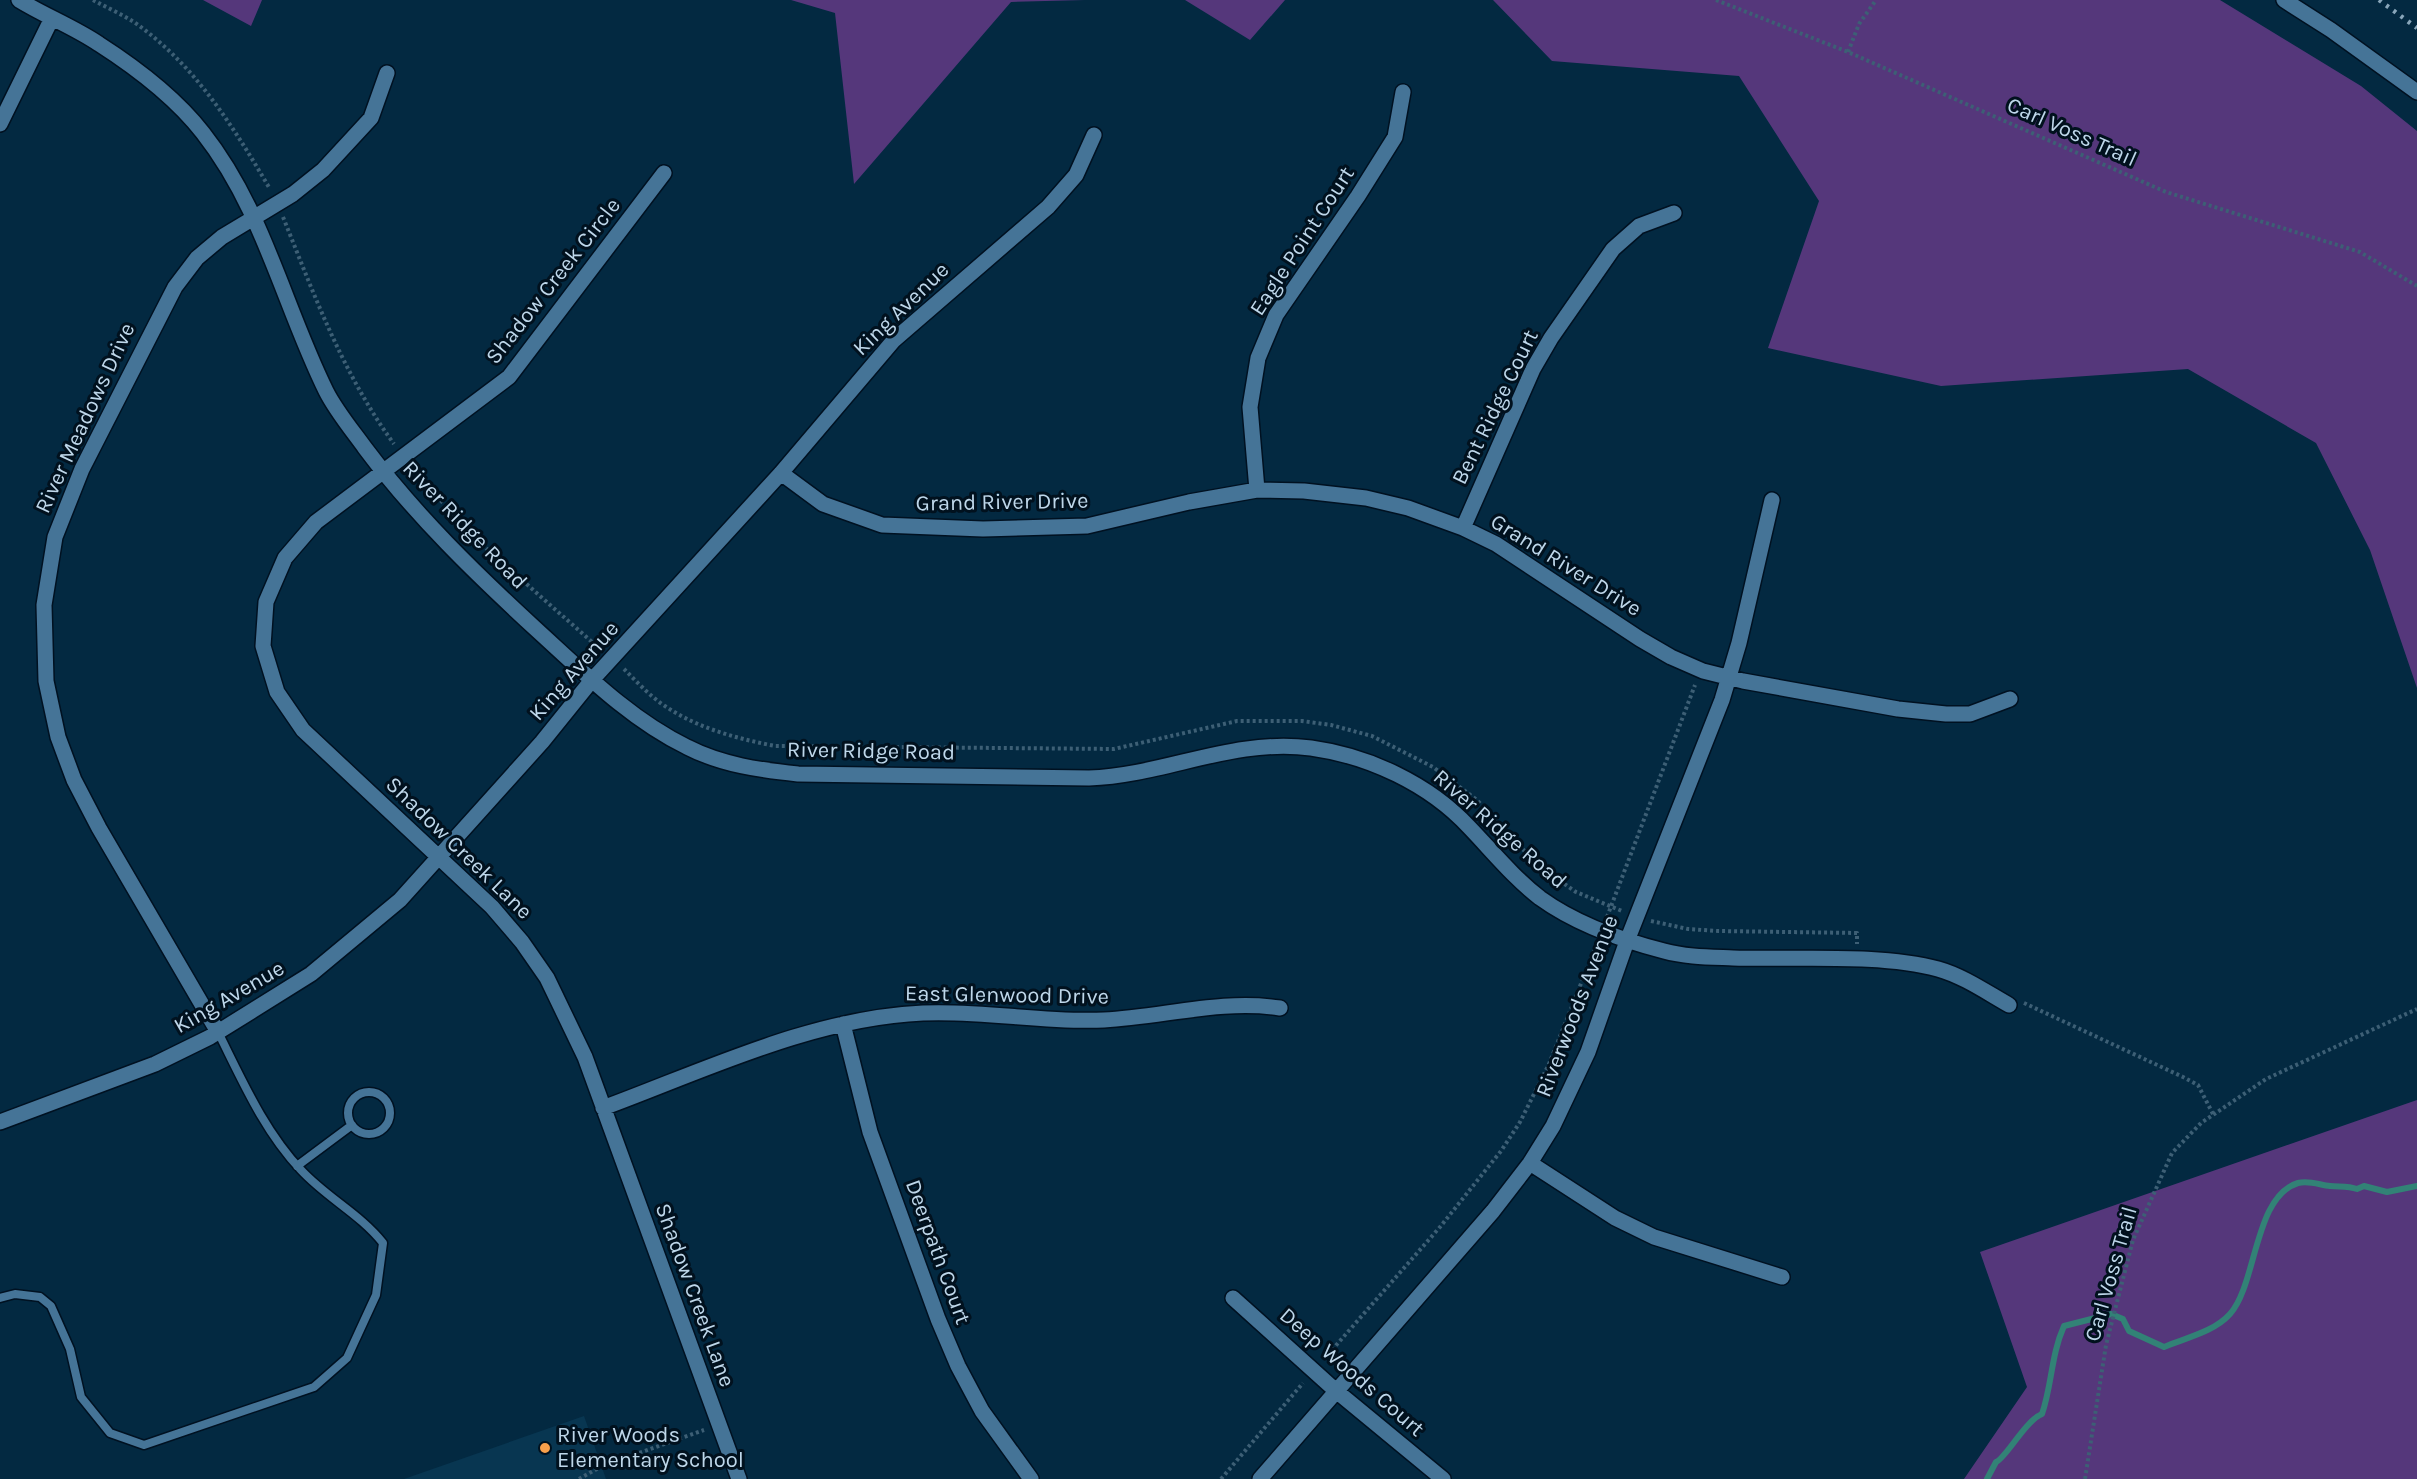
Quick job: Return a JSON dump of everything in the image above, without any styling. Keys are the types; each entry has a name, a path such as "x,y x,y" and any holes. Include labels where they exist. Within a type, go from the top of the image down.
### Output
{"street":[{"name":"River Ridge Road","path":"19,0 51,20 98,42 168,93 204,133 231,174 254,218 327,394 382,471 443,539 592,680 657,730 688,748 723,762 759,770 798,774 1089,778 1120,776 1153,770 1205,754 1239,748 1275,746 1311,748 1347,756 1412,783 1441,802 1468,825 1514,877 1541,898 1569,915 1627,941 1666,952 1698,957 1884,961 1938,969 1964,980 2009,1005"},
{"path":"2284,0 2331,30 2417,92"},
{"path":"0,124 51,20"},
{"name":"River Meadows Drive","path":"218,1032 99,828 74,780 58,737 46,681 44,605 55,537 82,469 142,347 175,287 197,258 222,237 324,170 371,118 387,74"},
{"name":"Eagle Point Court","path":"1257,490 1250,407 1258,358 1276,315 1353,205 1395,137 1403,92"},
{"name":"King Avenue","path":"0,1122 155,1064 218,1032 291,987 357,938 440,858 542,742 592,680 781,473 894,340 1048,207 1076,175 1094,135"},
{"name":"Shadow Creek Circle","path":"382,471 470,409 509,377 664,173"},
{"name":"Bent Ridge Court","path":"1463,528 1530,376 1551,338 1612,249 1639,226 1674,213"},
{"name":"Shadow Creek Lane","path":"382,471 316,522 285,558 266,602 263,646 277,692 303,730 492,906 522,942 547,978 570,1020 739,1479"},
{"name":"Grand River Drive","path":"781,473 823,504 882,525 983,529 1087,526 1189,502 1257,490 1304,491 1366,498 1408,508 1463,528 1535,568 1671,657 1729,678 1898,709 1946,714 1970,714 2010,699"},
{"name":"Riverwoods Avenue","path":"1260,1479 1493,1211 1530,1162 1574,1085 1729,678 1772,500"},
{"name":"East Glenwood Drive","path":"603,1108 785,1041 843,1024 922,1013 965,1013 1072,1021 1117,1019 1250,1004 1280,1008"},
{"name":"Deerpath Court","path":"843,1024 870,1132 942,1329 958,1366 982,1411 1031,1479"},
{"path":"1530,1162 1616,1218 1654,1237 1782,1277"},
{"name":"Deep Woods Court","path":"1233,1298 1335,1390 1443,1479"}],"lane":[{"path":"0,1298 15,1294 40,1297 51,1306 70,1349 81,1397 110,1433 144,1445 314,1387 347,1358 376,1295 383,1243 367,1223 334,1201 297,1166 262,1119 218,1032"},
{"path":"368,1092 386,1100 389,1106 388,1120 380,1131 366,1134 352,1125 349,1109 356,1097 368,1092"},
{"path":"297,1166 352,1125"}],"path":[{"path":"93,0 133,22 200,83 236,131 271,192"},
{"name":"Carl Voss Trail","path":"1716,0 1848,52 2166,192 2360,252 2417,286"},
{"path":"1848,52 1859,24 1876,0"},
{"path":"282,215 311,293 341,359 378,422 395,445"},
{"path":"410,464 471,535 603,651"},
{"path":"1606,920 1696,682"},
{"path":"1321,1362 1460,1203 1507,1142 1549,1064 1597,943"},
{"name":"Carl Voss Trail","path":"2085,1479 2106,1345 2133,1240 2172,1152 2200,1123 2266,1079 2417,1009"},
{"path":"1221,1479 1306,1379"},
{"path":"579,1479 602,1466 719,1425"}],"shaded area":[{"path":"203,0 262,0 251,26"},
{"path":"791,0 1085,0 1011,2 854,184 835,13"},
{"path":"1185,0 1285,0 1250,40"},
{"path":"1493,0 2220,0 2361,86 2417,131 2417,688 2370,550 2316,443 2188,369 1941,386 1768,348 1819,201 1739,76 1552,61"},
{"path":"2417,1100 2417,1479 1964,1479 2027,1387 1980,1252"},
{"name":"River Woods Elementary School","path":"584,1416 606,1479 404,1479"}],"waterway":[{"path":"1987,1479 1996,1462 2029,1424 2042,1414 2056,1348 2064,1326 2111,1314 2123,1319 2129,1331 2164,1347 2199,1334 2223,1320 2239,1300 2264,1222 2284,1191 2298,1183 2306,1182 2357,1189 2364,1186 2387,1192 2417,1186"}],"railway":[{"path":"2379,0 2417,28"}],"place":[{"name":"River Woods Elementary School","path":"545,1448"}]}
